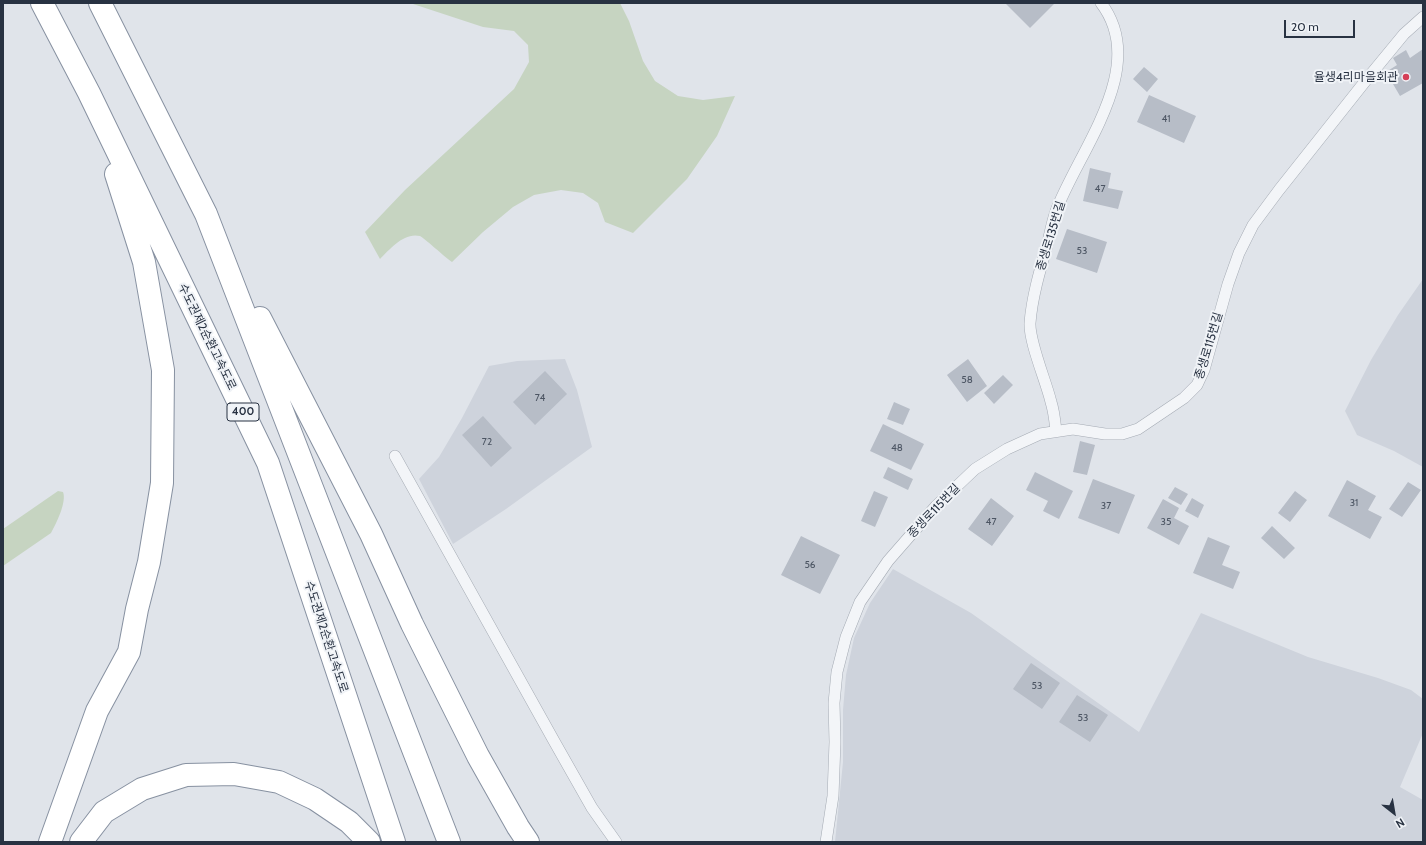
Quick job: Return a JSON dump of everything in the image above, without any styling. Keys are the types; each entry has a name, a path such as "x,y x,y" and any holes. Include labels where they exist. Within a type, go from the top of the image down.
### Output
{"highway":[{"name":"수도권제2순환고속도로","path":"42,3 89,93 268,463 394,842"},
{"path":"100,3 206,214 371,534 412,624 478,756 518,828 528,842"},
{"path":"50,842 97,711 129,652 137,609 149,562 162,483 163,370 144,262 89,93"},
{"path":"206,214 449,842"},
{"path":"81,842 104,812 142,789 186,775 234,774 279,782 315,799 349,822 369,842"}],"lane":[{"name":"종생로135번길","path":"1056,431 1052,404 1034,345 1030,324 1041,267 1056,211 1077,165 1106,110 1115,79 1118,55 1114,29 1101,3"},
{"name":"종생로115번길","path":"826,842 833,796 834,703 837,672 846,637 860,602 888,561 936,506 975,469 1008,449 1040,434 1056,431 1073,429 1105,434 1122,434 1138,429 1184,398 1197,385 1204,370 1228,284 1239,253 1253,225 1367,79 1404,34 1423,17"},
{"path":"395,456 592,808 616,842"}],"shaded area":[{"path":"1423,279 1423,467 1394,451 1357,435 1345,411 1371,360 1398,315"},
{"path":"565,359 577,390 592,447 506,509 453,544 419,479 439,457 462,418 489,366 517,361"},
{"path":"893,569 971,613 1139,732 1201,613 1308,657 1378,678 1411,690 1423,699 1423,733 1400,787 1423,800 1423,842 835,842 843,762 843,710 846,675 854,638 870,603"}],"green space":[{"path":"410,3 620,3 629,21 643,61 655,81 678,96 703,100 735,96 717,136 687,179 633,233 605,222 598,203 583,193 561,190 534,195 513,207 483,232 452,262 422,237 414,235 408,236 398,242 380,259 365,232 405,190 514,89 529,62 528,45 514,31 483,27"},
{"path":"58,491 63,492 64,501 56,524 51,533 3,566 3,529"}],"building":[{"path":"1005,3 1055,3 1030,28"},
{"name":"율생4리마을회관","path":"1423,49 1423,83 1400,96 1386,72 1397,65 1393,58 1406,50 1410,58"},
{"path":"1144,67 1158,79 1147,92 1133,79"},
{"path":"1149,95 1196,116 1184,143 1137,122"},
{"path":"1090,168 1111,173 1108,188 1123,191 1118,209 1083,201"},
{"path":"1067,229 1107,242 1097,273 1056,259"},
{"path":"968,359 987,386 967,402 947,375"},
{"path":"545,371 567,394 535,425 513,402"},
{"path":"1003,375 1013,385 994,404 984,393"},
{"path":"894,402 910,409 903,425 887,419"},
{"path":"483,416 512,448 491,467 462,435"},
{"path":"883,424 924,444 911,470 870,451"},
{"path":"1080,441 1095,445 1087,475 1073,472"},
{"path":"888,467 913,479 908,490 883,478"},
{"path":"1035,472 1073,491 1059,519 1043,511 1048,501 1026,490"},
{"path":"1093,479 1135,495 1119,534 1078,518"},
{"path":"1347,480 1376,496 1368,510 1382,517 1370,539 1328,516"},
{"path":"1408,482 1421,490 1402,517 1389,509"},
{"path":"1175,487 1188,494 1181,505 1168,498"},
{"path":"874,491 888,497 875,527 861,521"},
{"path":"1295,491 1307,500 1290,522 1278,513"},
{"path":"991,498 1014,516 992,546 968,529"},
{"path":"1192,498 1204,505 1198,518 1185,511"},
{"path":"1163,499 1179,508 1174,518 1189,526 1179,545 1147,528"},
{"path":"1272,526 1295,548 1284,559 1261,538"},
{"path":"801,536 840,555 820,594 781,575"},
{"path":"1208,537 1230,546 1222,565 1240,572 1233,589 1193,573"},
{"path":"1031,663 1060,683 1042,709 1013,689"},
{"path":"1077,695 1108,715 1090,742 1059,722"}],"place":[{"name":"율생4리마을회관","path":"1406,77"}]}
